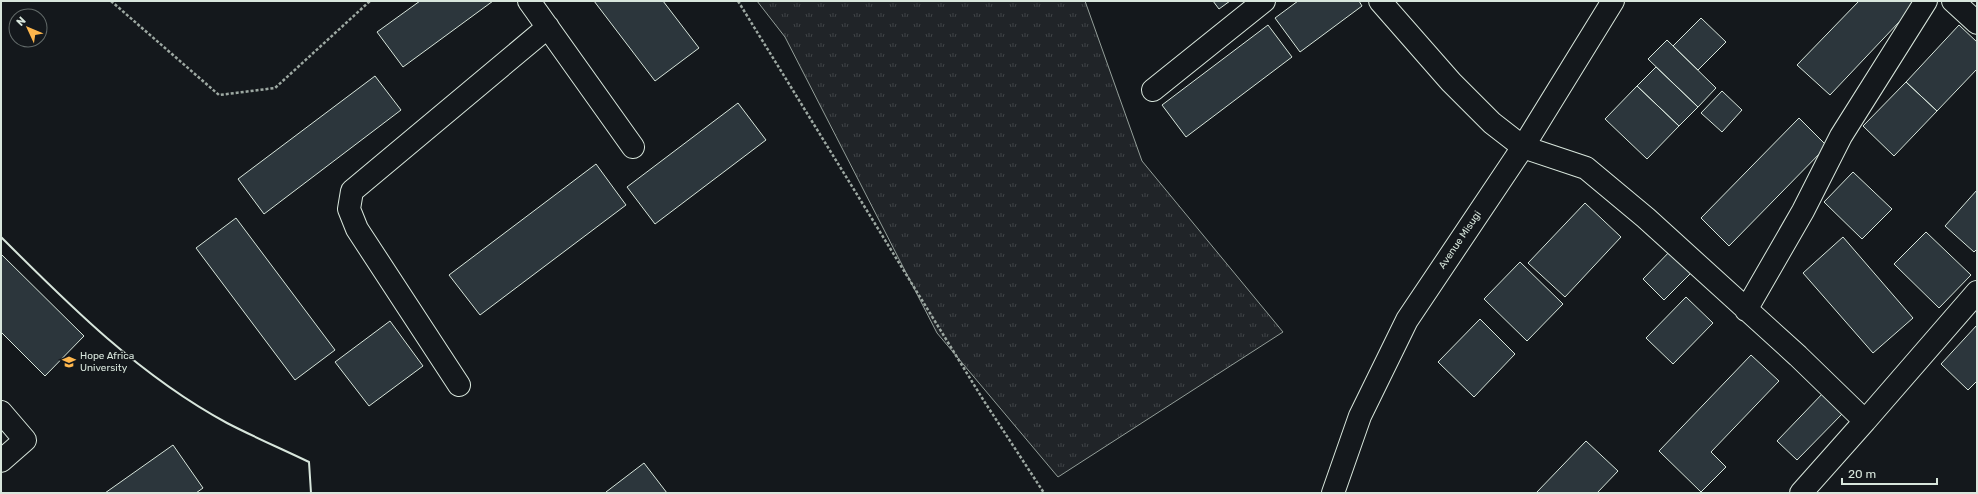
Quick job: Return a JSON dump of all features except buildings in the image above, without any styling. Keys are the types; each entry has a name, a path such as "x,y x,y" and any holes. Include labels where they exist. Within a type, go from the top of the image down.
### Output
{"street":[{"path":"529,1 633,147"},
{"path":"1153,90 1264,1"},
{"path":"1380,1 1451,82 1492,123 1522,147 1586,168 1646,218 1798,356 1865,421"},
{"name":"Avenue Misugi","path":"1333,493 1360,416 1408,320 1522,147 1613,1"},
{"path":"1746,310 1803,211 1841,136 1926,1"},
{"path":"1953,1 1977,23"},
{"path":"459,385 357,229 349,209 352,191 548,27"},
{"path":"1801,493 1977,292"},
{"path":"1,412 25,440 1,461"}],"path":[{"path":"111,1 219,95 275,88 370,1"},
{"path":"738,1 894,255 1044,493"}],"green space":[{"path":"757,1 1085,1 1142,161 1283,332 1058,477 937,333 785,37"}],"wall":[{"path":"1,237 80,314 135,362 165,384 227,423 309,462 311,493"}],"place":[{"name":"Hope Africa University","path":"69,362"}]}
